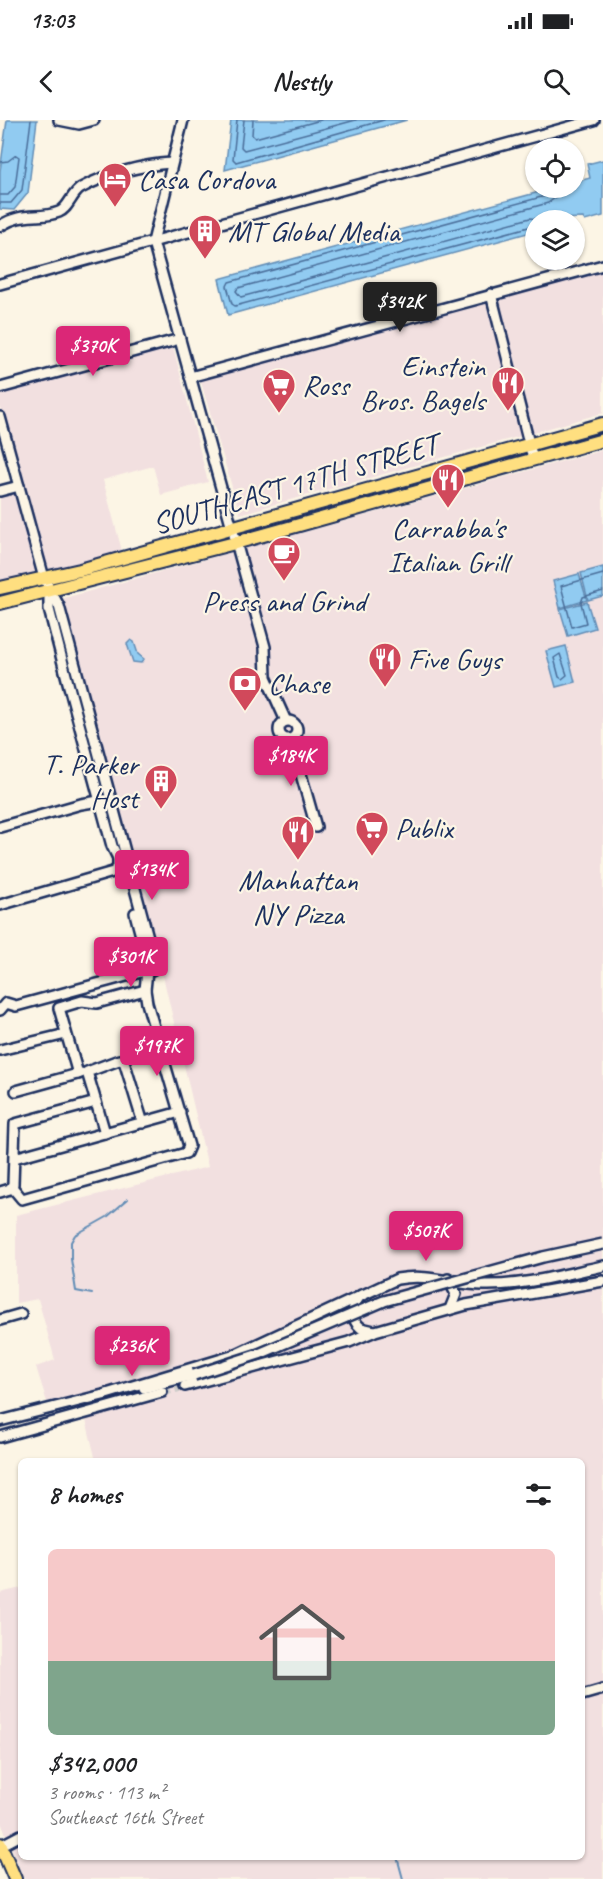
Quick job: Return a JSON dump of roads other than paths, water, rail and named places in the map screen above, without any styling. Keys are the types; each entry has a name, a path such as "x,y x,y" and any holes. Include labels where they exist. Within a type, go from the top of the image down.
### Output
{"main road":[{"name":"SOUTHEAST 17TH STREET","path":"0,588 231,528 603,424"},
{"name":"SOUTHEAST 17TH STREET","path":"0,603 236,543 603,440"},
{"path":"359,508 363,497 380,486"},
{"path":"340,513 359,492"},
{"path":"0,1845 15,1879"}],"street":[{"path":"63,122 94,120"},
{"path":"183,120 153,242 265,646 266,677 286,721 280,726 279,733 284,738 291,739 316,827"},
{"path":"0,284 594,120"},
{"path":"0,226 16,217 57,213 64,209 78,190 99,180 157,164 171,163"},
{"path":"190,377 603,265"},
{"path":"491,294 533,459"},
{"path":"0,388 180,339"},
{"path":"0,417 44,578 59,606 92,754 149,941 148,956"},
{"path":"0,491 19,486"},
{"path":"0,827 105,800"},
{"path":"3,1007 15,1006 146,971 153,969 156,964 148,956 123,868 112,846 105,800"},
{"path":"2,904 113,872 118,868 117,853"},
{"path":"96,1102 15,1124 12,1186 22,1199 186,1153 189,1146 169,1070 161,1057 145,990 146,971"},
{"path":"105,1133 96,1102 66,1034 59,1008 82,1001 97,1003 145,990"},
{"path":"0,1050 66,1034"},
{"path":"16,1091 124,1061 143,1123"},
{"path":"14,1153 18,1157 180,1112"},
{"path":"0,1192 12,1186"},
{"path":"0,1437 163,1388 194,1375 259,1354 384,1302 543,1257 603,1244"},
{"path":"0,1423 232,1356 389,1281 411,1276 489,1285 603,1268 599,1282 496,1298 450,1309 375,1331 349,1342 185,1386"},
{"path":"559,1289 565,1284 577,1281 579,1278 573,1273"},
{"path":"447,1279 456,1294 450,1309"},
{"path":"363,1293 354,1306 354,1320 361,1328 375,1331"},
{"path":"0,1320 21,1314"},
{"path":"103,1395 163,1388"},
{"path":"42,1410 46,1420 52,1422"},
{"path":"585,1694 603,1689"},
{"path":"0,1845 18,1836"}],"water":[{"path":"7,120 37,120 28,193 14,210 0,209 0,171"},
{"path":"231,120 407,120 225,170"},
{"path":"603,160 603,216 585,221 585,210 525,210 525,234 228,315 219,279 525,196 525,198 585,198 585,179 590,178 587,164"},
{"path":"603,567 603,596 588,600 581,573"},
{"path":"579,574 587,600 560,608 553,581"},
{"path":"587,602 595,628 568,636 560,609"},
{"path":"131,640 138,654 144,659 141,663 133,662 127,644"},
{"path":"566,646 575,682 556,687 546,651"}],"waterway":[{"path":"92,1294 76,1291 71,1242 75,1235 107,1217 128,1199"},
{"path":"398,1860 403,1879"}],"tunnel":[{"path":"162,1392 185,1386"}],"place":[{"name":"Casa Cordova","path":"115,208"},
{"name":"MT Global Media","path":"205,260"},
{"name":"Einstein Bros. Bagels","path":"508,412"},
{"name":"Ross","path":"279,414"},
{"name":"Carrabba's Italian Grill","path":"448,509"},
{"name":"Press and Grind","path":"284,582"},
{"name":"Five Guys","path":"385,688"},
{"name":"Chase","path":"245,712"},
{"name":"T. Parker Host","path":"161,810"},
{"name":"Publix","path":"372,857"},
{"name":"Manhattan NY Pizza","path":"298,861"}]}
